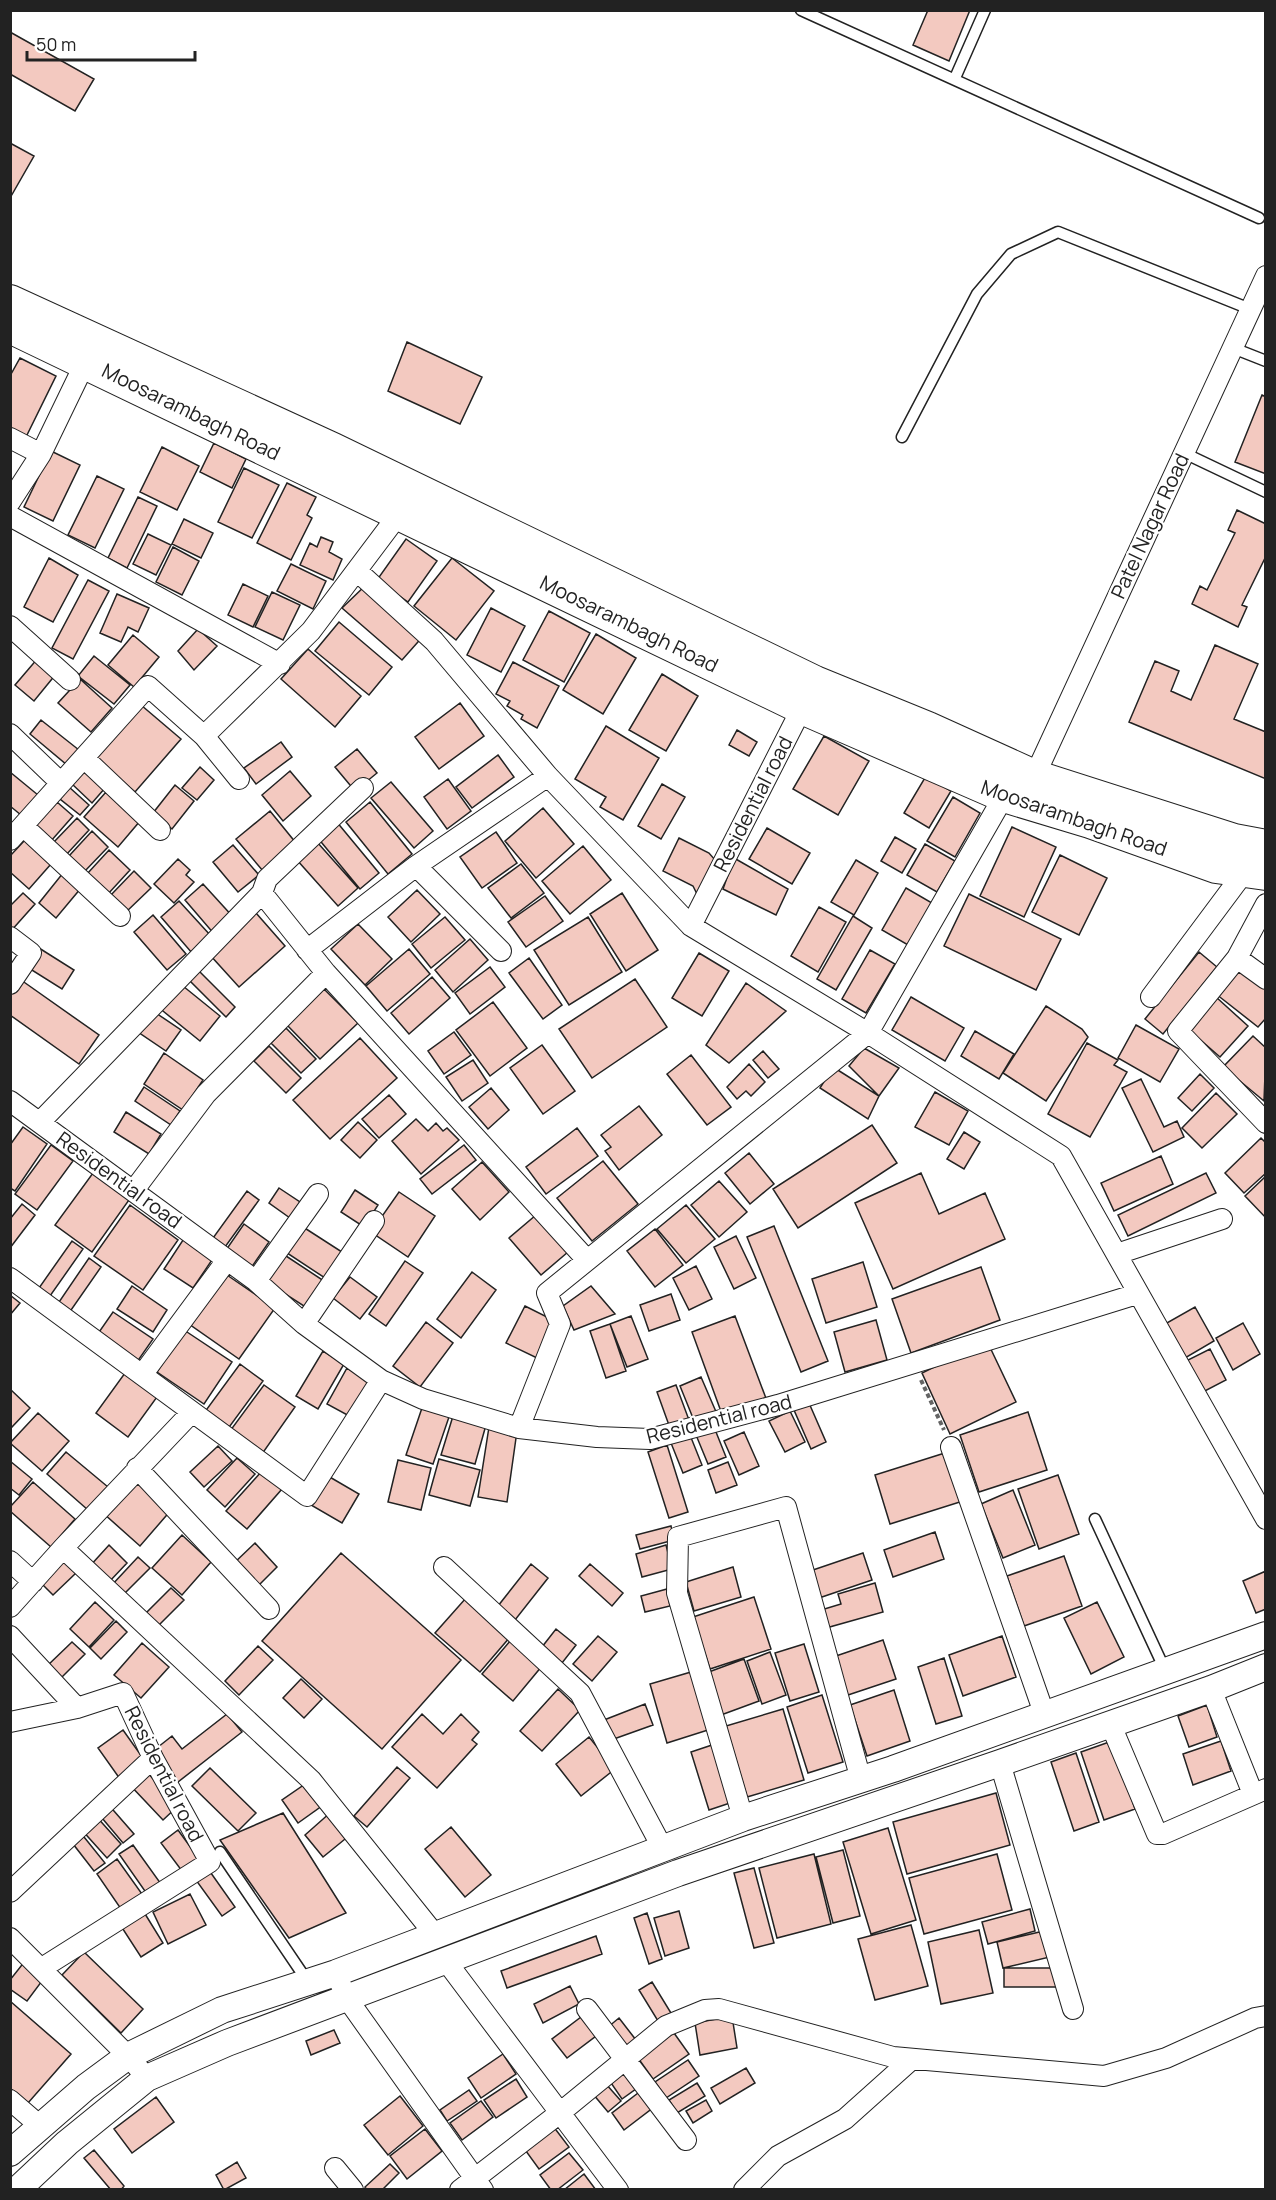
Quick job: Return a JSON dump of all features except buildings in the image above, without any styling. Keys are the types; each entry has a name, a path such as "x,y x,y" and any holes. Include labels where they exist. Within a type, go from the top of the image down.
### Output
{"main road":[{"name":"Moosarambagh Road","path":"10,301 408,501 808,695 928,728 1020,791 1090,822 1216,867 1255,873"},
{"name":"Moosarambagh Road","path":"10,327 408,501"},
{"name":"Moosarambagh Road","path":"1020,791 1266,846"}],"street":[{"name":"Patel Nagar Road","path":"868,1033 1020,791 1184,453 1266,276"},
{"path":"10,502 41,454 86,361"},
{"path":"10,438 41,454"},
{"path":"204,736 280,664 311,631 408,501"},
{"path":"10,516 280,664"},
{"path":"357,571 434,641 548,776 691,926 868,1033 1061,1156 1266,1519"},
{"path":"10,626 70,680"},
{"path":"120,916 17,833 148,686 204,736 239,779"},
{"name":"Residential road","path":"691,926 808,695"},
{"path":"10,734 61,783"},
{"path":"84,758 160,830"},
{"path":"307,950 416,866 548,776"},
{"path":"40,1122 262,892 267,879 363,788"},
{"path":"416,866 501,951"},
{"path":"1151,997 1255,873"},
{"path":"262,892 326,973 587,1260"},
{"path":"1266,904 1237,958 1178,1031 1266,1123"},
{"path":"10,937 31,954 10,984"},
{"path":"1237,958 1266,980"},
{"path":"134,1190 206,1094 326,973"},
{"path":"519,1428 560,1324 547,1293 868,1033"},
{"name":"Residential road","path":"10,1101 256,1281 304,1324 381,1380 423,1399 519,1428 597,1437 650,1439 778,1406 912,1362 1137,1294"},
{"path":"256,1281 318,1194"},
{"path":"1117,1254 1222,1219"},
{"path":"304,1324 374,1221"},
{"path":"142,1376 227,1260"},
{"path":"10,1278 307,1496 381,1380"},
{"path":"10,1607 137,1468 192,1412"},
{"path":"951,1448 1045,1716"},
{"path":"137,1468 269,1609"},
{"path":"743,1818 677,1593 678,1537 786,1507 861,1780"},
{"path":"63,1548 311,1780 436,1936"},
{"path":"10,1561 33,1582"},
{"path":"444,1566 580,1693 663,1849"},
{"path":"10,2152 39,2125 128,2056 222,2010 303,1984 436,1936 743,1818 1045,1716 1266,1635"},
{"path":"10,1636 77,1708"},
{"path":"17,2190 67,2142 147,2078 346,1997 678,1873 1000,1764 1110,1723 1212,1689 1266,1667"},
{"path":"1110,1723 1157,1834 1162,1834 1259,1792 1212,1689"},
{"name":"Residential road","path":"10,1722 77,1708 123,1693 153,1758 215,1857"},
{"path":"10,1892 153,1758"},
{"path":"1000,1764 1073,2009"},
{"path":"42,1968 215,1857"},
{"path":"10,1938 42,1968 147,2078"},
{"path":"446,1961 618,2190"},
{"path":"336,1972 346,1997 473,2186 666,2026 705,2010 719,2009 893,2057 1104,2076 1166,2058 1266,2016"},
{"name":"Residential road","path":"303,1984 312,2011"},
{"path":"587,2009 686,2140"},
{"path":"744,2190 778,2156 845,2119 912,2059"},
{"path":"10,2100 39,2125"},
{"path":"335,2168 353,2190"}],"lane":[{"path":"955,78 985,10"},
{"path":"807,12 1259,218"},
{"path":"902,437 977,294 1011,254 1058,232 1250,309"},
{"path":"1233,348 1266,361"},
{"path":"1184,453 1266,492"},
{"path":"1095,1519 1166,1672"},
{"name":"Residential road","path":"215,1857 303,1984"}],"path":[{"path":"912,1362 951,1448"}]}
